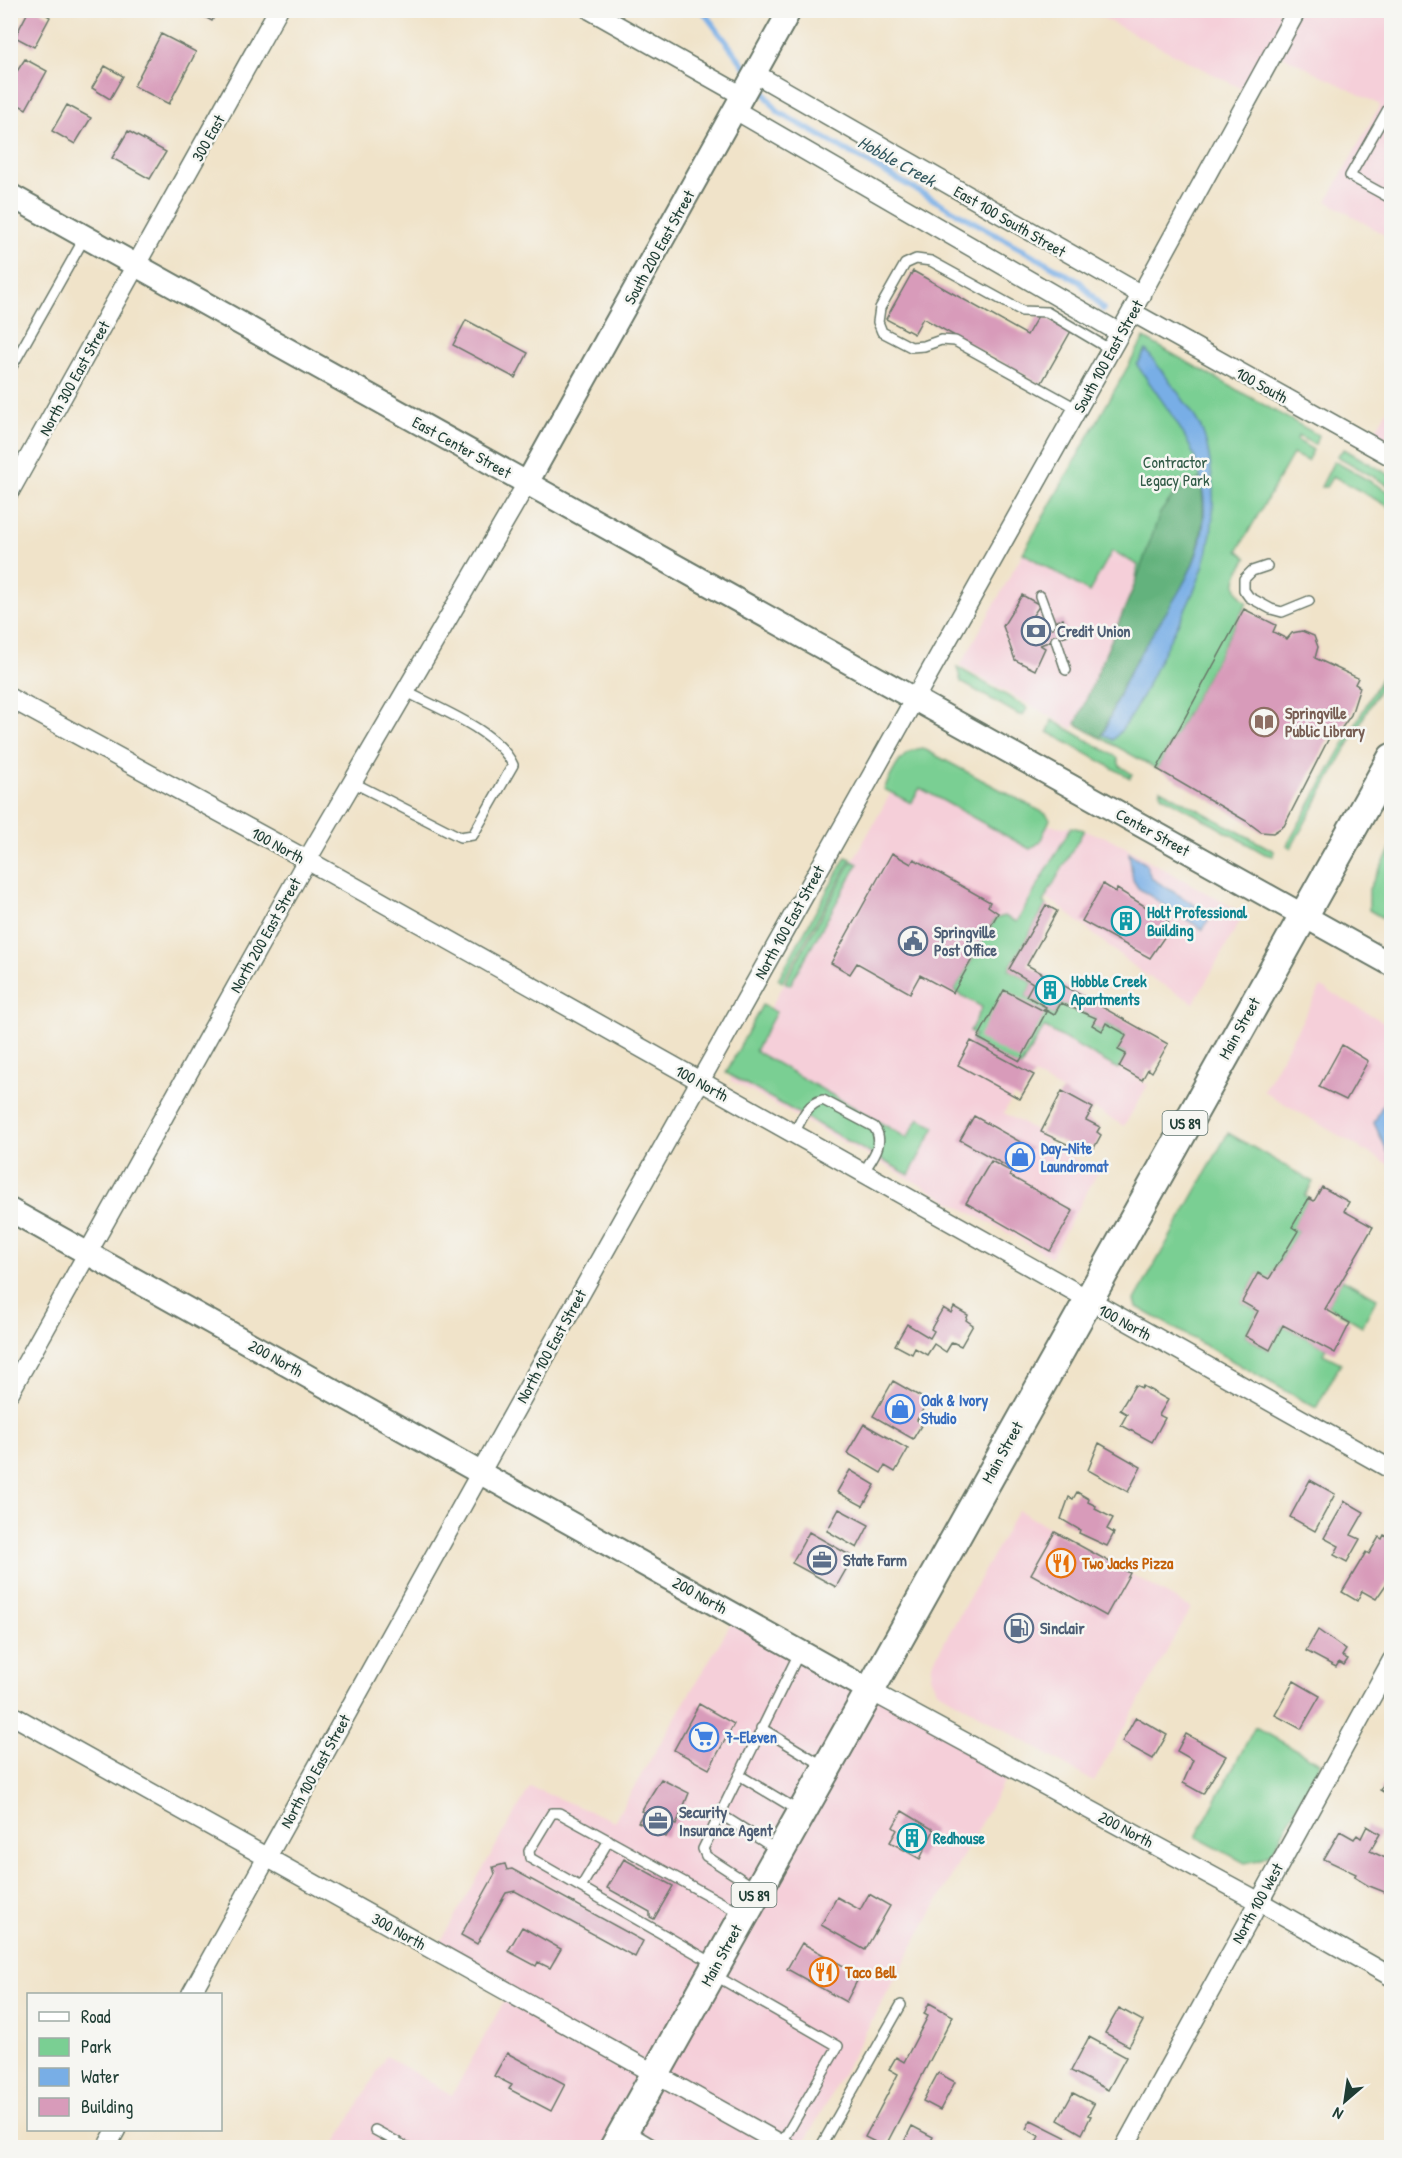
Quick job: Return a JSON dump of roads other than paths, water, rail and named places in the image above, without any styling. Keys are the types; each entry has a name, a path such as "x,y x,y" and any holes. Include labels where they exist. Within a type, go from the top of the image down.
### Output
{"main road":[{"name":"Main Street","path":"619,2138 1392,758"}],"street":[{"name":"300 East","path":"138,265 278,10"},
{"name":"East 100 South Street","path":"590,10 744,93 1142,295"},
{"name":"South 200 East Street","path":"527,483 790,10"},
{"name":"South 100 East Street","path":"914,699 1142,295 1298,10"},
{"name":"East 100 South Street","path":"744,93 1120,333"},
{"name":"East Center Street","path":"10,195 914,699"},
{"name":"North 300 East Street","path":"10,491 138,265"},
{"name":"100 South","path":"1132,312 1392,457"},
{"name":"North 200 East Street","path":"10,1392 307,860 527,483"},
{"name":"100 North","path":"10,698 307,860 1392,1470"},
{"name":"Center Street","path":"914,699 1392,965"},
{"name":"North 100 East Street","path":"192,1993 480,1473 914,699"},
{"name":"200 North","path":"10,1210 869,1690 1258,1901 1392,1977"},
{"name":"North 100 West","path":"1124,2148 1392,1660"},
{"name":"300 North","path":"10,1714 655,2074 775,2144"},
{"path":"106,2148 115,2131"}],"lane":[{"path":"1392,102 1350,176 1392,199"},
{"path":"10,370 85,237"},
{"path":"1078,409 955,341 941,339 924,346 911,347 882,332 878,322 880,308 905,264 916,259 931,261 1022,311 1047,312 1111,350"},
{"path":"1267,566 1252,572 1244,579 1244,590 1249,597 1271,609 1282,612 1310,601"},
{"path":"1041,596 1050,623"},
{"path":"1056,640 1066,670"},
{"path":"352,782 460,837 472,835 513,765 506,750 490,737 405,691"},
{"path":"794,1134 809,1107 814,1102 823,1100 874,1127 879,1134 880,1143 863,1173"},
{"path":"757,1890 706,1856 704,1849 800,1651"},
{"path":"761,1728 826,1767"},
{"path":"739,1775 801,1812"},
{"path":"744,1915 560,1813 552,1813 529,1851 530,1858 581,1887 838,2046 775,2144"},
{"path":"720,1814 779,1851"},
{"path":"581,1887 609,1840"},
{"path":"820,2148 901,2005"},
{"path":"375,2130 408,2148"},
{"path":"619,2138 659,2148"}],"water":[{"path":"1146,350 1196,418 1203,434 1212,477 1212,524 1204,565 1188,604 1136,707 1113,740 1103,735 1120,693 1146,643 1188,574 1198,551 1203,525 1204,498 1198,467 1187,440 1137,365"},
{"path":"1129,853 1146,864 1151,878 1211,915 1203,930 1138,888 1133,880"},
{"path":"1384,1102 1391,1116 1391,1169 1389,1155 1374,1123"}],"waterway":[{"name":"Hobble Creek","path":"702,10 749,72"},
{"name":"Hobble Creek","path":"757,83 778,112 1080,282 1103,309"}],"place":[{"name":"Credit Union","path":"1036,631"},
{"name":"Springville Public Library","path":"1264,722"},
{"name":"Holt Professional Building","path":"1126,921"},
{"name":"Springville Post Office","path":"913,941"},
{"name":"Hobble Creek Apartments","path":"1050,990"},
{"name":"Day-Nite Laundromat","path":"1020,1157"},
{"name":"Oak & Ivory Studio","path":"900,1409"},
{"name":"State Farm","path":"822,1560"},
{"name":"Two Jacks Pizza","path":"1061,1563"},
{"name":"Sinclair","path":"1019,1628"},
{"name":"7-Eleven","path":"704,1737"},
{"name":"Security Insurance Agent","path":"658,1821"},
{"name":"Redhouse","path":"912,1838"},
{"name":"Taco Bell","path":"824,1972"}],"park label":[{"name":"Contractor Legacy Park","path":"1175,471"}]}
